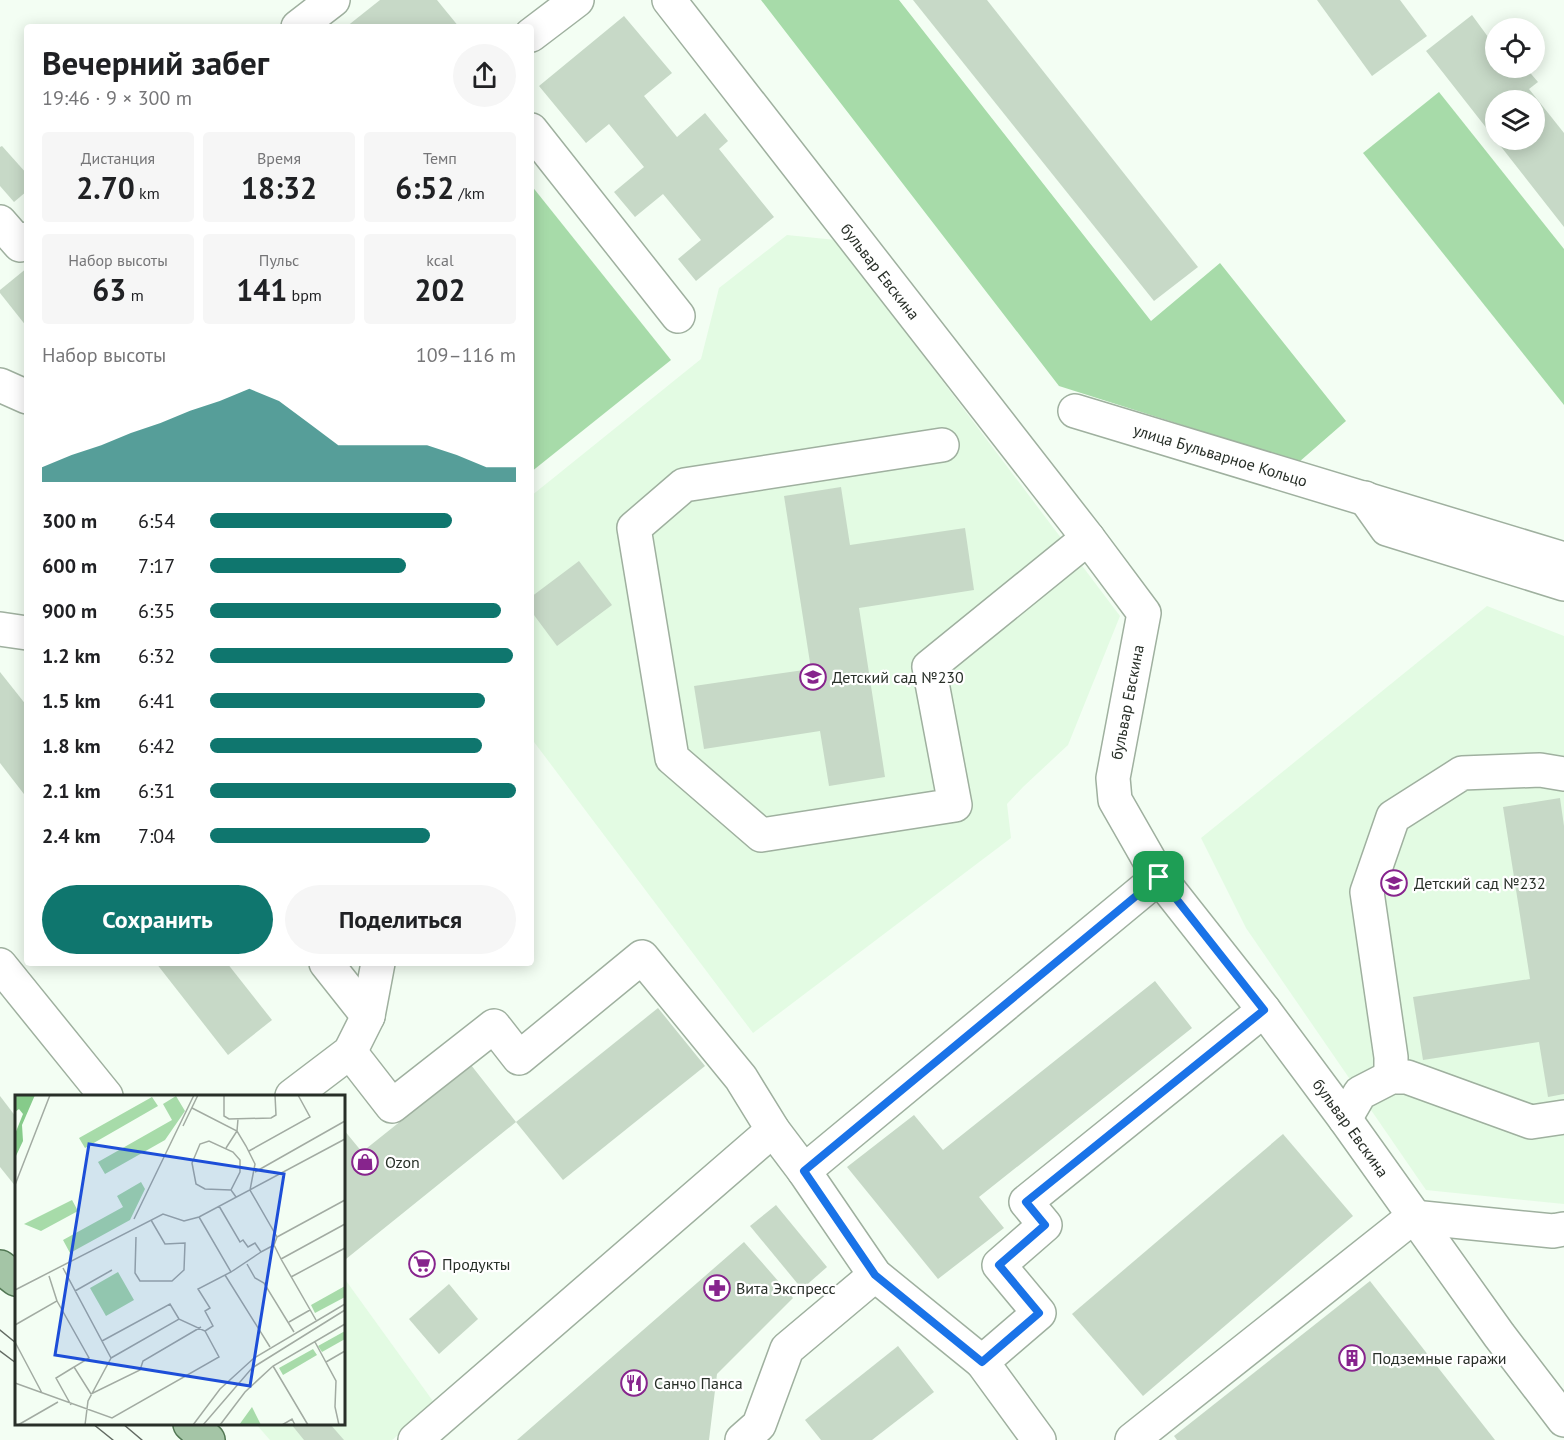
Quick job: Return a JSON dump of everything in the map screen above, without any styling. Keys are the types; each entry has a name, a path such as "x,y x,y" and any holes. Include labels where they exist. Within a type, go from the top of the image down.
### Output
{"main road":[{"path":"0,1267 15,1278"},
{"path":"191,1425 208,1440"}],"street":[{"path":"302,24 333,0"},
{"path":"534,33 577,0"},
{"name":"бульвар Евскина","path":"669,0 1144,613 1113,778 1115,800 1159,877 1264,1010 1499,1335 1564,1420"},
{"path":"534,134 678,316"},
{"path":"0,222 20,244 24,241"},
{"path":"0,385 24,396"},
{"name":"улица Бульварное Кольцо","path":"1075,411 1564,559"},
{"path":"942,446 684,485 634,528 672,758 760,835 955,806 929,667 1088,538"},
{"path":"1365,498 1387,529 1564,584"},
{"path":"0,629 24,633"},
{"path":"1391,1077 1391,1057 1367,892 1393,817 1462,773 1540,770 1564,774"},
{"path":"804,1171 1159,877"},
{"path":"350,1052 392,1106 494,1026 519,1058 642,957 741,1078 773,1130 875,1275 982,1362 1039,1440"},
{"path":"0,965 105,1095"},
{"path":"328,966 368,1016"},
{"path":"293,1095 350,1052 368,1016 377,966"},
{"path":"982,1362 1039,1313 999,1265 1045,1225 1026,1202 1264,1010"},
{"path":"1345,1119 1360,1093 1391,1077 1407,1077 1531,1122 1564,1117"},
{"path":"415,1440 773,1130"},
{"path":"1132,1440 1413,1217 1560,1235"},
{"path":"742,1440 759,1425 787,1349 875,1275"}],"shaded area":[{"name":"Детский сад №230","path":"787,235 836,240 1120,616 1068,745 1007,804 1011,838 753,1033 534,742 534,494 701,359 719,288"},
{"name":"Детский сад №232","path":"1487,606 1564,636 1564,1204 1426,1190 1246,928 1201,838"},
{"path":"345,1279 435,1404 392,1440 270,1440 257,1425 345,1425"}],"green space":[{"path":"761,0 899,0 1151,321 1220,263 1346,421 1299,462 1059,386"},
{"path":"1439,92 1564,249 1564,405 1363,153"},
{"path":"534,189 671,360 534,470"}],"building":[{"path":"380,0 437,0 457,24 350,24"},
{"path":"913,0 987,0 1198,267 1154,301"},
{"path":"1317,0 1400,0 1427,36 1372,76"},
{"path":"1472,15 1485,33 1485,78 1535,78 1538,82 1530,90 1485,90 1485,126 1426,51"},
{"path":"624,16 672,73 644,96 677,137 705,113 728,141 719,149 774,217 696,281 678,259 701,240 663,194 635,217 614,192 644,167 609,124 586,143 539,86"},
{"path":"1545,109 1564,133 1564,227 1504,150 1545,150"},
{"path":"2,146 24,171 24,194 14,202 0,186 0,147"},
{"path":"24,270 24,323 0,293 0,290"},
{"path":"841,487 850,545 965,528 974,590 859,608 885,777 829,786 820,731 704,749 694,686 811,669 784,496"},
{"path":"579,561 612,605 557,646 534,615 534,595"},
{"path":"0,672 24,702 24,794 0,763"},
{"path":"1560,798 1564,826 1564,1094 1548,1097 1539,1042 1423,1060 1413,997 1530,979 1503,807"},
{"path":"158,966 229,966 272,1020 228,1055"},
{"path":"1155,981 1192,1028 979,1197 1004,1228 938,1279 847,1167 914,1115 943,1150"},
{"path":"658,1008 705,1066 563,1180 516,1122"},
{"path":"471,1065 516,1122 346,1259 345,1131 362,1152"},
{"path":"0,1096 15,1116 15,1186 0,1167"},
{"path":"1283,1134 1353,1216 1143,1396 1072,1314"},
{"path":"776,1205 827,1267 802,1289 750,1226"},
{"path":"744,1242 793,1298 717,1374 709,1440 517,1440"},
{"name":"Подземные гаражи","path":"1370,1281 1495,1440 1177,1440 1174,1436"},
{"path":"449,1284 478,1319 439,1354 409,1319"},
{"path":"898,1346 934,1392 872,1440 821,1440 805,1420"},
{"path":"292,1425 331,1425 344,1440 304,1440"}],"tram line":[{"path":"0,1330 15,1342"},
{"path":"0,1351 15,1362"},
{"path":"94,1425 113,1440"},
{"path":"124,1425 142,1440"}],"place":[{"name":"Детский сад №230","path":"813,677"},
{"name":"Детский сад №232","path":"1394,883"},
{"name":"Ozon","path":"365,1162"},
{"name":"Продукты","path":"422,1264"},
{"name":"Вита Экспресс","path":"717,1288"},
{"name":"Подземные гаражи","path":"1352,1358"},
{"name":"Санчо Панса","path":"634,1383"}],"route":[{"path":"1159,877 1264,1010 1026,1202 1045,1225 999,1265 1039,1313 982,1362 875,1275 804,1171 1159,877"}]}
